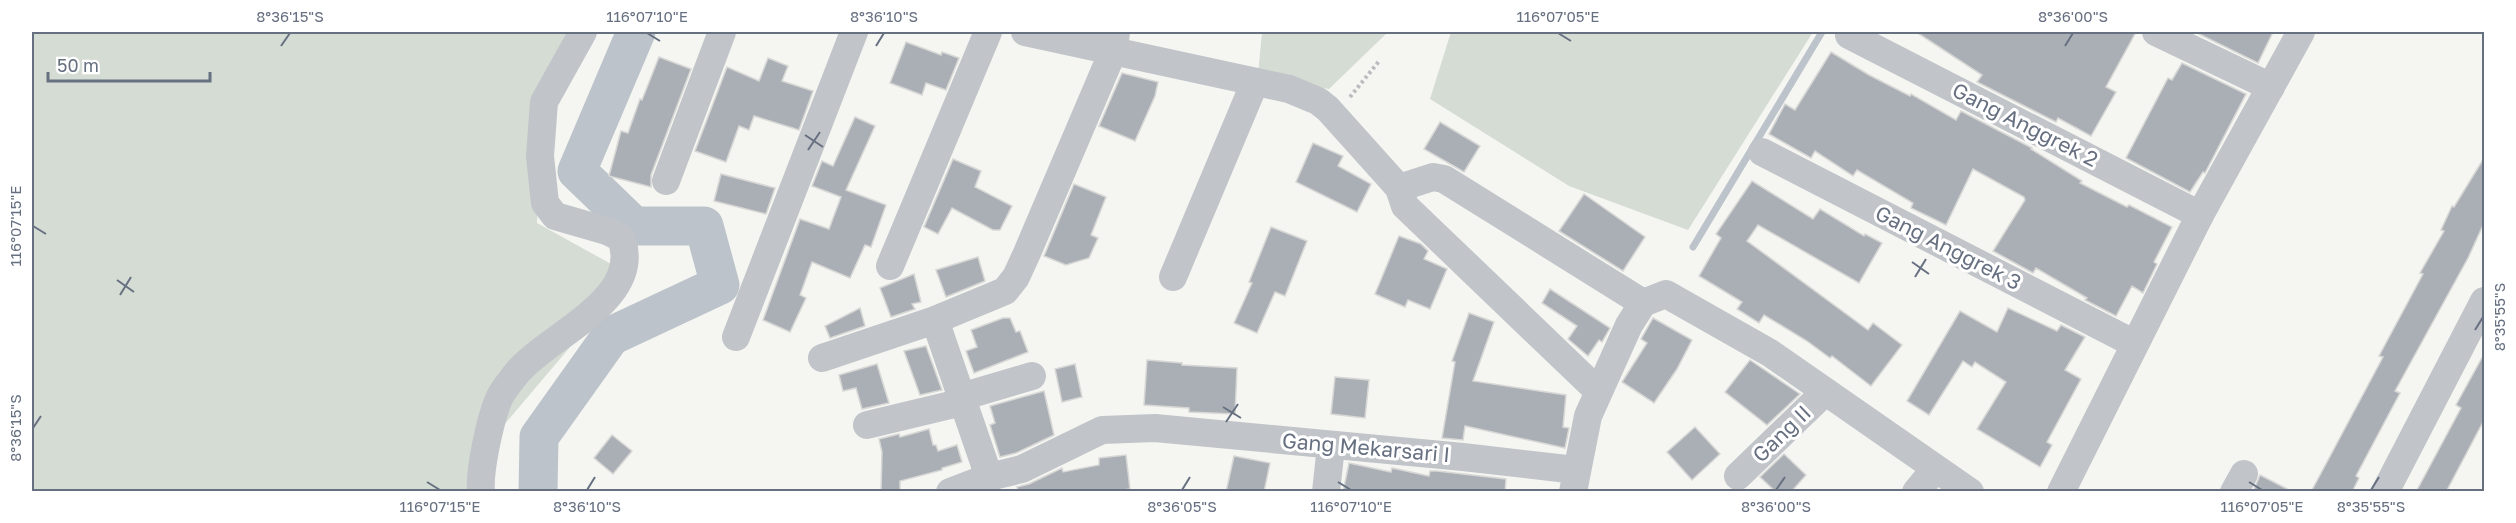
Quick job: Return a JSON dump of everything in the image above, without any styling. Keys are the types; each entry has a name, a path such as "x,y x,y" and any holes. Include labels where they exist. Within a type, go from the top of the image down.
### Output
{"street":[{"path":"481,492 484,459 498,399 517,372 602,303 621,277 625,259 621,237 555,216 545,203 540,156 544,102 583,32"},
{"path":"666,181 722,32"},
{"path":"736,337 854,32"},
{"path":"890,266 988,32"},
{"path":"1025,32 1115,40 1255,82 1306,94 1318,101 1399,188 1405,206 1596,394"},
{"path":"2156,32 2271,87"},
{"path":"2061,492 2200,215 2301,32"},
{"name":"Gang Anggrek 2","path":"1849,35 2200,215"},
{"path":"822,358 935,320 1005,291 1016,277 1115,40"},
{"path":"1173,277 1255,82"},
{"name":"Gang Anggrek 3","path":"1762,152 2135,344"},
{"path":"1399,188 1433,177 1444,180 1643,303"},
{"path":"1574,481 1588,416 1629,325 1643,303 1666,294 1682,301 1770,353 1970,492"},
{"path":"2385,492 2484,301"},
{"path":"935,320 989,477"},
{"path":"867,425 962,400 1032,376"},
{"name":"Gang II","path":"1738,476 1825,392"},
{"name":"Gang Mekarsari I","path":"950,492 989,477 1022,469 1102,430 1155,428 1463,457 1574,481"},
{"path":"1326,492 1331,446"},
{"path":"1916,492 1935,469"}],"path":[{"path":"1334,116 1380,60"}],"shaded area":[{"path":"32,32 584,32 542,117 537,223 631,275 476,458 495,491 32,491"},
{"path":"1262,32 1388,32 1329,89 1258,75"},
{"path":"1451,32 1813,32 1688,230 1569,186 1430,99"}],"building":[{"path":"1916,32 2136,32 2106,87 2116,92 2091,136 2058,118 2056,122 1977,82 1982,75"},
{"path":"2200,32 2273,32 2258,63 2199,34"},
{"path":"906,42 941,55 942,52 959,58 946,90 926,83 922,95 890,83"},
{"path":"1831,52 1869,75 1910,96 1911,94 1956,120 1961,111 2032,148 2082,181 2080,183 2172,227 2154,262 2157,264 2143,293 2132,286 2116,316 2085,300 2087,298 2036,268 2033,273 1993,251 2025,200 2024,197 1973,169 1946,225 1911,208 1913,203 1857,170 1853,176 1815,151 1811,158 1769,134 1785,104 1795,110"},
{"path":"659,57 691,69 651,175 651,187 609,176 621,131 628,133"},
{"path":"768,58 788,66 782,81 813,91 799,130 754,116 749,130 739,126 726,162 695,151 727,67 759,81"},
{"path":"2182,63 2246,94 2205,173 2203,172 2190,192 2126,158 2168,78 2172,80"},
{"path":"1122,73 1158,82 1155,96 1135,141 1099,126"},
{"path":"855,117 875,126 846,190 886,205 871,247 865,245 850,278 812,262 800,295 806,298 790,332 763,320 800,219 829,229 841,197 812,186 822,161 833,166"},
{"path":"1440,122 1480,146 1464,172 1424,149"},
{"path":"1313,143 1343,156 1338,166 1371,184 1357,212 1296,182"},
{"path":"2484,158 2484,223 2468,258 2395,391 2400,393 2356,476 2359,478 2352,492 2311,492 2383,357 2379,356 2423,274 2420,273 2444,231 2441,230 2452,206 2454,207"},
{"path":"953,159 981,171 975,187 1012,206 1000,230 993,230 952,208 938,234 924,227"},
{"path":"721,174 775,188 766,214 714,201"},
{"path":"1752,181 1813,219 1820,209 1864,236 1865,234 1882,243 1859,283 1758,225 1747,241 1868,330 1873,323 1902,345 1871,386 1832,356 1830,358 1764,315 1759,323 1737,309 1742,302 1699,276 1721,238 1716,234"},
{"path":"1074,184 1106,197 1091,235 1098,238 1089,258 1066,265 1044,256"},
{"path":"1584,194 1645,237 1623,271 1559,231"},
{"path":"1271,227 1307,241 1285,296 1275,292 1257,333 1234,323 1252,283 1249,282"},
{"path":"1399,236 1421,244 1428,251 1424,259 1447,269 1430,309 1408,300 1405,307 1375,294"},
{"path":"978,257 985,281 946,297 936,270"},
{"path":"914,274 921,302 912,304 915,309 891,317 880,288"},
{"path":"1550,289 1610,328 1602,342 1599,340 1588,356 1568,339 1577,326 1542,303"},
{"path":"860,308 865,326 830,338 825,326"},
{"path":"2008,308 2057,331 2061,325 2085,337 2065,370 2081,379 2047,442 2052,445 2040,467 1977,429 2006,382 1975,362 1972,367 1963,361 1929,415 1907,401 1960,311 1997,332"},
{"path":"1469,313 1494,322 1473,381 1566,395 1563,427 1569,428 1565,448 1465,426 1463,440 1442,438 1455,362 1452,361"},
{"path":"1003,318 1010,318 1016,332 1020,331 1028,352 974,373 966,351 977,347 971,330"},
{"path":"1653,318 1692,340 1677,369 1654,403 1622,382 1647,343 1641,339"},
{"path":"926,346 942,390 920,395 904,351"},
{"path":"2484,354 2484,420 2446,492 2416,492 2461,408 2456,405"},
{"path":"1147,360 1182,363 1182,365 1237,368 1235,414 1189,412 1189,408 1144,405"},
{"path":"1750,360 1800,394 1767,425 1725,392"},
{"path":"877,364 889,403 862,409 856,388 843,391 839,375"},
{"path":"1075,364 1082,397 1062,402 1055,369"},
{"path":"1335,377 1369,380 1365,418 1331,414"},
{"path":"1044,391 1054,435 1016,453 1000,457 990,425 995,423 990,406"},
{"path":"1695,427 1720,454 1692,480 1667,452"},
{"path":"929,429 933,445 936,445 938,451 957,445 962,462 900,481 900,492 881,492 882,452 879,439 899,434 900,437"},
{"path":"612,435 632,451 613,474 594,458"},
{"path":"1784,454 1806,475 1791,492 1776,492 1760,477"},
{"path":"1126,455 1130,489 1108,492 1018,492 1017,487 1029,484 1062,468 1063,472 1099,465 1099,458"},
{"path":"1234,456 1270,463 1264,492 1226,492"},
{"path":"1349,463 1391,472 1392,468 1429,476 1430,471 1437,471 1506,479 1505,492 1343,492"},
{"path":"2260,475 2293,492 2253,492"}],"waterway":[{"path":"538,492 539,437 611,336 720,285 704,226 634,226 577,171 636,32"},
{"path":"1693,247 1822,32"}]}
